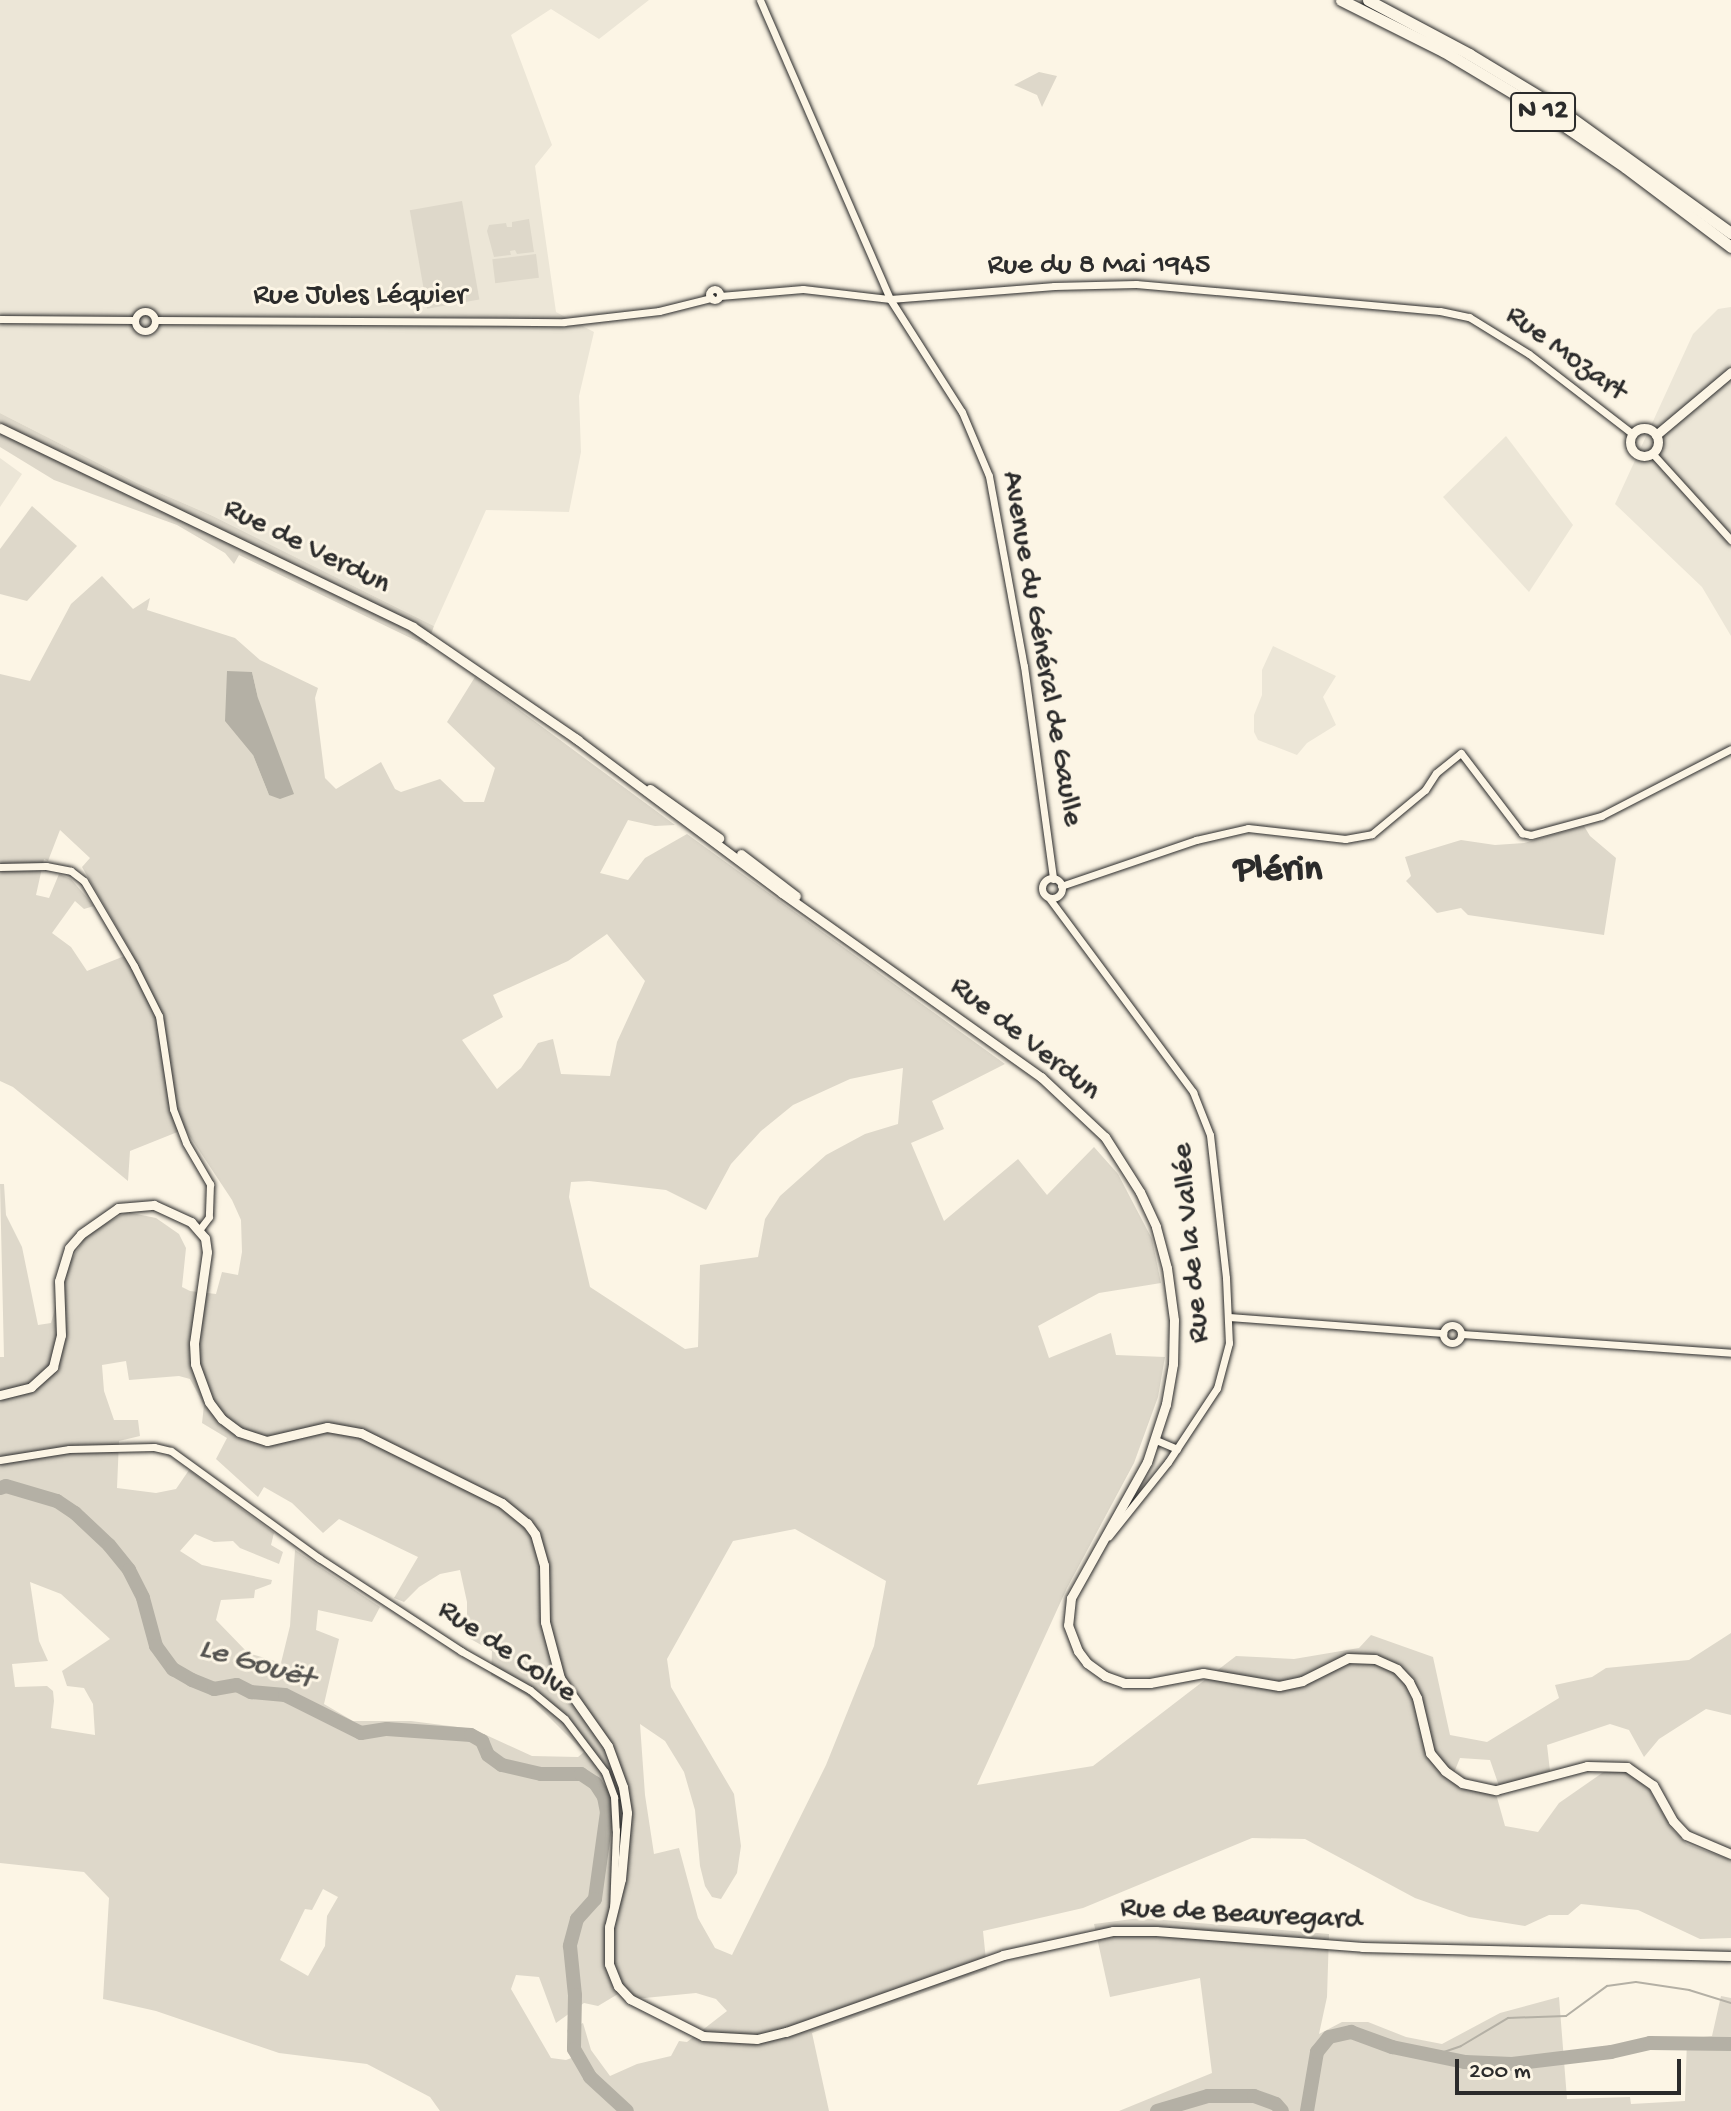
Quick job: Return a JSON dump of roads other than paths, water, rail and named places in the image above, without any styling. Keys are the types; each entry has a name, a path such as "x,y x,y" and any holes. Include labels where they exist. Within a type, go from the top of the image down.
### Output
{"highway":[{"name":"N 12","path":"1341,0 1443,51 1535,106 1625,167 1731,247"},
{"name":"N 12","path":"1368,0 1469,54 1552,104 1650,171 1731,233"}],"main road":[{"path":"1656,435 1731,372"},
{"name":"Rue de Verdun","path":"0,428 413,627 575,738 747,862 1073,1104 1105,1137 1128,1172 1156,1227 1173,1305 1173,1364 1156,1440 1073,1592 1068,1625 1078,1651 1105,1676 1124,1683 1142,1684 1203,1673 1279,1686 1302,1681 1348,1658 1375,1659 1397,1669 1409,1682 1417,1698 1430,1753 1445,1771 1462,1783 1496,1790 1587,1766 1627,1767 1653,1785 1673,1821 1686,1835 1731,1854"},
{"path":"1644,428 1656,435 1657,447 1652,453 1643,456 1635,453 1631,446 1633,434 1644,428"},
{"path":"0,1395 31,1387 53,1367 61,1335 59,1281 62,1260 81,1234 118,1208 144,1203 180,1215 200,1229"},
{"name":"Rue de Beauregard","path":"200,1229 207,1252 194,1343 195,1364 209,1402 222,1419 239,1432 267,1441 327,1427 361,1433 502,1503 527,1523 535,1534 544,1565 545,1622 560,1678 608,1746 623,1787 627,1813 621,1879 609,1927 608,1955 618,1986 630,1999 656,2015 703,2036 728,2040 786,2032 1003,1955 1113,1931 1156,1931 1362,1947 1731,1956"}],"street":[{"name":"Avenue du Général de Gaulle","path":"760,0 890,299 962,412 989,476 1024,666 1053,879 1042,885 1042,891 1053,897"},
{"name":"Rue du 8 Mai 1945","path":"720,296 803,289 890,299 1054,286 1136,284 1440,311 1469,317"},
{"name":"Rue Jules Léquier","path":"155,320 564,322 659,311 711,298 714,290 720,296"},
{"name":"Rue Jules Léquier","path":"144,311 153,314 155,320 153,327 144,330 135,320 144,311"},
{"name":"Rue Mozart","path":"1469,317 1556,373 1633,434"},
{"path":"0,319 135,320"},
{"path":"1652,453 1731,540"},
{"path":"1053,897 1061,886 1173,848 1248,828 1345,839 1372,834 1461,753 1522,833 1531,835 1601,816 1710,756 1731,749"},
{"path":"0,867 46,866 71,871 84,881 123,946 159,1016 173,1109 186,1143 210,1184 209,1217 200,1229"},
{"path":"1053,879 1061,886"},
{"name":"Rue de la Vallée","path":"1053,897 1066,920 1183,1076 1202,1111 1210,1135 1229,1317 1229,1343 1217,1388 1177,1449 1129,1514 1100,1547"},
{"path":"1229,1317 1443,1333"},
{"path":"1462,1334 1459,1341 1451,1343 1444,1339 1443,1333 1448,1325 1454,1324 1462,1334 1731,1353"},
{"path":"1156,1440 1177,1449"},
{"name":"Rue de Colve","path":"0,1460 69,1449 154,1447 185,1459 247,1508 461,1651 530,1690 565,1719 605,1772 614,1797 616,1830 610,1905 614,1912"}],"waterway":[{"name":"Le Gouët","path":"0,1488 6,1486 57,1501 75,1513 109,1545 129,1570 143,1598 156,1646 173,1669 192,1680 214,1689 237,1685 251,1692 285,1695 361,1733 387,1729 471,1735 482,1741 488,1755 502,1765 541,1774 581,1774 595,1783 604,1797 607,1812 595,1899 577,1919 570,1946 575,1995 574,2049 590,2077 627,2111"},
{"name":"Le Gouët","path":"1438,2054 1461,2046 1508,2018 1566,2016 1607,1986 1636,1982 1689,1990 1731,2003"},
{"path":"1307,2111 1317,2052 1329,2037 1351,2032 1392,2047 1465,2062 1512,2064 1611,2052 1650,2043 1731,2044"},
{"name":"Le Gouët","path":"1157,2111 1208,2096 1254,2096 1276,2104 1282,2111"}],"district":[{"name":"Plérin","path":"1278,872"}]}
